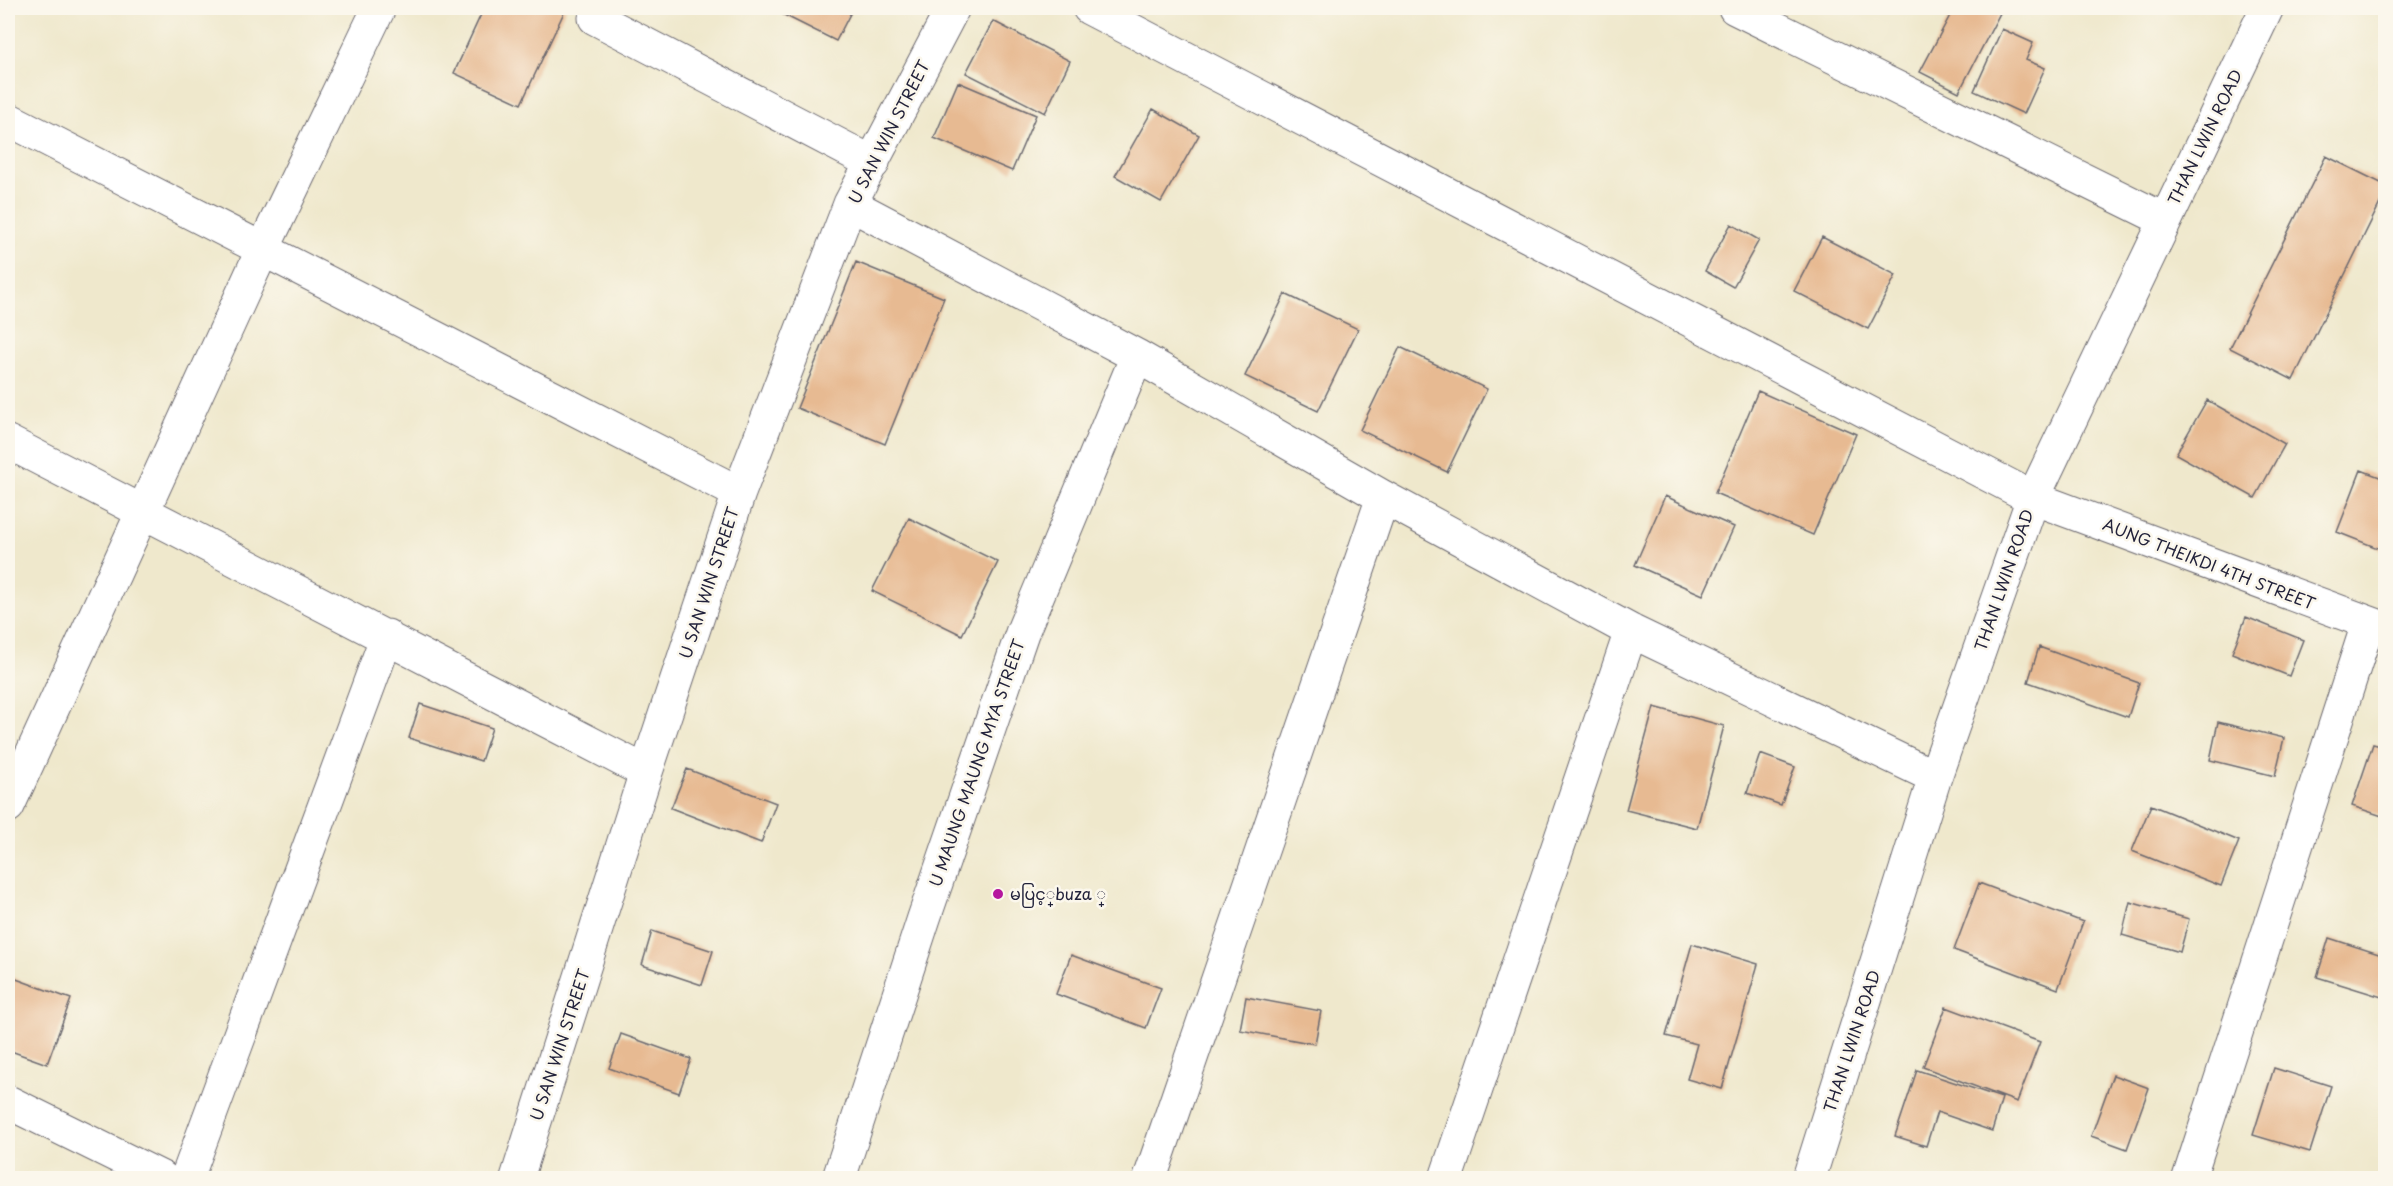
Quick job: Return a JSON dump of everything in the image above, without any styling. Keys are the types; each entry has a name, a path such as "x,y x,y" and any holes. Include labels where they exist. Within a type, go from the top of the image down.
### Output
{"street":[{"path":"11,786 143,510 262,250 379,8"},
{"name":"U SAN WIN STREET","path":"517,1179 646,772 739,493 850,204 953,8"},
{"name":"AUNG THEIKDI 4TH STREET","path":"1089,8 2033,498 2377,627"},
{"path":"1735,8 2165,220"},
{"name":"THAN LWIN ROAD","path":"1809,1179 1935,777 2033,498 2267,8"},
{"path":"595,18 873,163"},
{"path":"8,119 739,493"},
{"path":"850,204 1137,356 1383,497 1631,631 1935,777"},
{"name":"U MAUNG MAUNG MYA STREET","path":"839,1179 924,918 1022,633 1137,356"},
{"path":"8,442 387,636 646,772"},
{"path":"1150,1179 1383,497"},
{"path":"2189,1179 2377,627"},
{"path":"1446,1179 1631,631"},
{"path":"187,1179 387,636"},
{"path":"8,1102 162,1179"}],"building":[{"path":"484,8 566,8 521,104 454,73"},
{"path":"770,8 853,8 836,41"},
{"path":"1954,8 1989,8 2000,13 1959,92 1920,72"},
{"path":"993,21 1070,61 1045,113 966,73"},
{"path":"2002,29 2033,43 2026,60 2045,68 2024,114 1974,91"},
{"path":"958,82 1036,115 1012,171 934,138"},
{"path":"1153,109 1199,135 1161,202 1115,176"},
{"path":"2326,156 2385,185 2385,193 2293,380 2230,348"},
{"path":"1731,224 1759,240 1733,287 1705,271"},
{"path":"1822,237 1896,275 1868,329 1794,291"},
{"path":"856,262 944,298 885,444 797,408"},
{"path":"1285,294 1358,329 1318,411 1245,376"},
{"path":"1400,347 1487,389 1447,472 1360,430"},
{"path":"1758,391 1856,434 1813,535 1715,493"},
{"path":"2207,400 2285,444 2255,498 2176,454"},
{"path":"2361,470 2385,479 2385,551 2337,532"},
{"path":"1665,496 1734,527 1703,595 1635,565"},
{"path":"909,518 998,562 962,635 872,591"},
{"path":"2246,617 2303,640 2289,676 2232,653"},
{"path":"2039,647 2139,683 2128,717 2028,682"},
{"path":"420,704 492,728 481,761 409,738"},
{"path":"1654,707 1724,726 1697,828 1626,810"},
{"path":"2218,722 2284,738 2275,776 2210,760"},
{"path":"2373,744 2385,747 2385,817 2352,806"},
{"path":"1760,754 1795,767 1781,805 1747,793"},
{"path":"687,769 776,803 761,843 671,808"},
{"path":"2151,805 2239,841 2221,886 2132,851"},
{"path":"1979,883 2083,922 2058,989 1954,950"},
{"path":"2130,902 2189,919 2180,952 2122,935"},
{"path":"652,931 713,951 702,985 642,965"},
{"path":"2329,938 2385,956 2385,998 2317,977"},
{"path":"1692,944 1758,964 1722,1089 1687,1079 1697,1044 1666,1036"},
{"path":"1071,955 1161,988 1146,1028 1056,994"},
{"path":"8,976 71,999 47,1064 8,1050"},
{"path":"1246,997 1321,1011 1315,1044 1240,1030"},
{"path":"1946,1007 2040,1042 2017,1102 1923,1067"},
{"path":"621,1034 691,1059 679,1093 609,1068"},
{"path":"2274,1068 2331,1086 2310,1152 2253,1135"},
{"path":"1917,1070 2002,1098 1992,1131 1937,1112 1926,1146 1895,1136"},
{"path":"2113,1075 2149,1088 2127,1149 2091,1136"},
{"path":"2385,1151 2385,1176 2378,1173"}],"place":[{"name":"မပြင့္buza ္","path":"998,894"}]}
